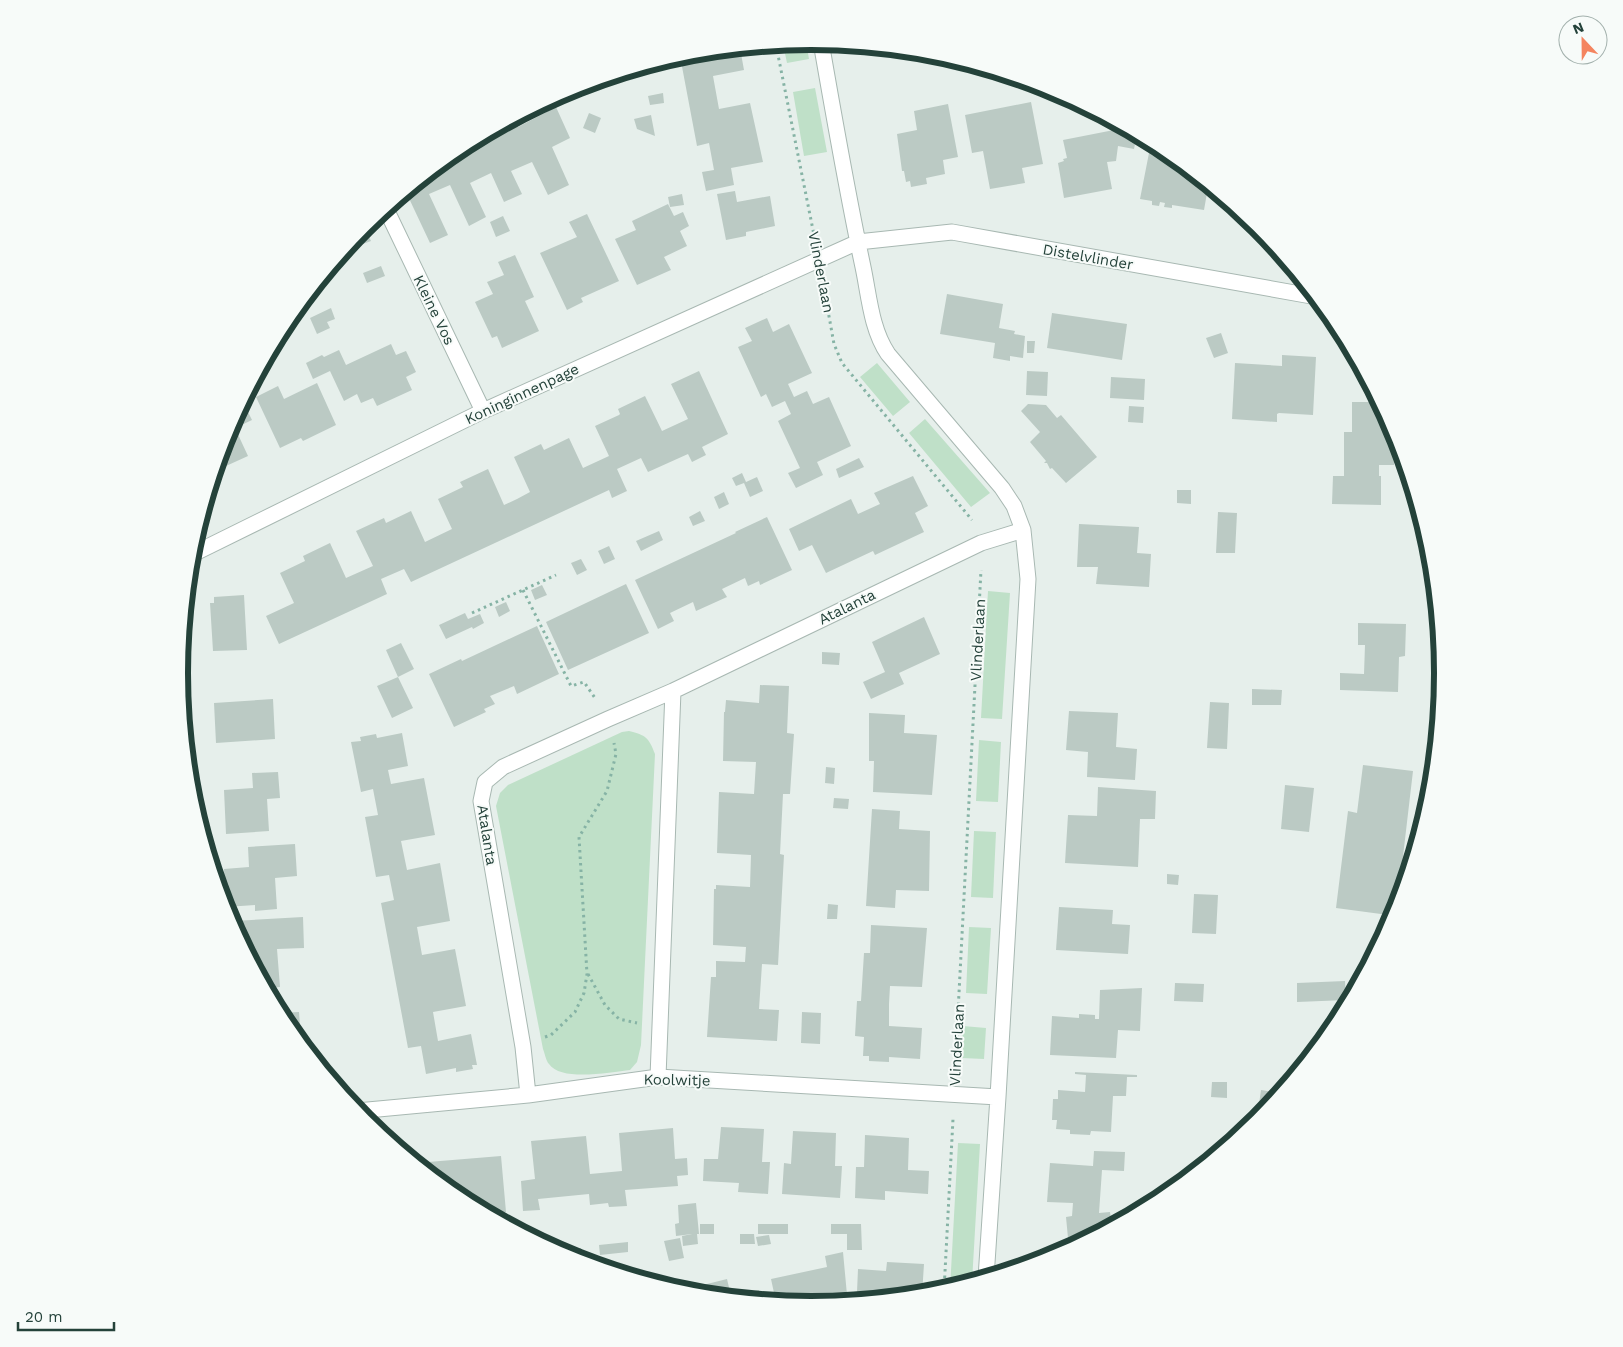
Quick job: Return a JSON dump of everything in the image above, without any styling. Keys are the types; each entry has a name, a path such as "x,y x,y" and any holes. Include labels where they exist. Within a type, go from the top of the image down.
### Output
{"street":[{"path":"822,50 858,242 881,343 888,354 1002,488 1014,506 1023,530 1028,579 986,1272"},
{"name":"Kleine Vos","path":"389,216 482,411"},
{"name":"Distelvlinder","path":"858,242 952,232 1307,295"},
{"name":"Koninginnenpage","path":"200,550 482,411 858,242"},
{"name":"Atalanta","path":"528,1095 523,1047 481,801 485,782 503,767 673,691 981,543 1023,530"},
{"path":"658,1077 673,691"},
{"name":"Koolwitje","path":"367,1110 528,1095 658,1077 954,1096 998,1097"}],"path":[{"name":"Vlinderlaan","path":"777,51 834,344 842,363 968,514 981,543 944,1282"},
{"path":"472,613 556,575"},
{"path":"523,590 570,686 584,682 608,719 616,754 607,790 579,837 587,974 584,993 575,1012 551,1035 523,1047"},
{"path":"587,974 605,1005 619,1019 660,1028"}],"green space":[{"path":"807,50 809,59 787,63 784,51"},
{"path":"815,88 827,152 804,156 793,92"},
{"path":"877,363 910,402 893,416 860,377"},
{"path":"925,419 990,493 971,507 909,433"},
{"path":"988,591 1010,593 1002,719 981,718"},
{"path":"629,731 646,738 655,754 641,1045 637,1062 630,1070 599,1074 564,1073 555,1070 549,1064 543,1049 496,806 500,793 508,785 622,732"},
{"path":"979,740 1001,742 998,802 976,801"},
{"path":"974,831 996,832 993,898 971,897"},
{"path":"969,927 991,928 987,994 966,993"},
{"path":"963,1026 986,1028 984,1059 962,1058"},
{"path":"958,1143 980,1144 972,1276 950,1281"}],"building":[{"path":"741,54 744,70 713,76 719,109 750,103 763,162 731,168 734,185 706,191 702,172 714,170 709,143 697,146 681,64"},
{"path":"663,93 664,103 650,105 648,96"},
{"path":"1031,102 1043,164 1022,168 1025,183 990,189 983,151 972,153 965,115"},
{"path":"948,104 958,157 943,160 945,174 926,178 927,184 911,187 910,181 906,182 904,171 902,171 897,134 917,130 914,111"},
{"path":"556,107 570,138 552,147 569,185 548,195 532,162 511,171 522,194 504,202 491,173 470,183 486,217 469,226 450,185 429,194 448,235 430,243 409,198 465,155 517,125 518,127"},
{"path":"589,113 601,118 595,133 583,128"},
{"path":"651,115 655,136 637,129 634,119"},
{"path":"1114,130 1136,142 1134,149 1118,146 1116,161 1107,162 1112,189 1064,198 1058,163 1067,158 1063,140"},
{"path":"1149,153 1158,155 1209,193 1207,193 1204,210 1172,205 1172,208 1164,207 1165,203 1160,202 1159,206 1152,205 1152,201 1140,199"},
{"path":"735,191 737,202 770,196 775,226 746,232 746,236 726,240 717,194"},
{"path":"682,194 684,205 670,207 668,197"},
{"path":"668,204 674,216 683,212 689,226 680,231 687,246 664,257 671,270 637,285 615,239 636,230 632,221"},
{"path":"587,214 619,281 581,298 583,302 567,310 540,253 577,237 569,222"},
{"path":"503,216 510,231 496,237 490,222"},
{"path":"368,236 371,241 359,245"},
{"path":"515,255 534,297 525,301 539,331 502,348 497,336 492,338 475,302 493,294 487,282 504,275 498,262"},
{"path":"381,266 385,276 367,283 363,273"},
{"path":"947,294 1003,304 999,328 1015,331 1014,334 1025,336 1023,358 1010,356 1010,361 993,358 995,343 940,334"},
{"path":"331,308 335,319 327,322 330,328 317,334 310,318"},
{"path":"1052,313 1127,324 1122,360 1047,348"},
{"path":"767,318 773,332 789,324 812,373 788,384 794,397 807,391 813,404 829,397 851,446 817,462 823,475 796,488 788,473 800,468 778,421 791,414 785,401 772,407 766,394 761,397 738,347 752,341 745,328"},
{"path":"1221,333 1228,353 1214,358 1206,338"},
{"path":"1027,341 1035,341 1034,353 1027,353"},
{"path":"391,344 396,355 406,351 416,372 406,377 412,390 377,406 373,398 361,403 357,394 344,401 330,371 313,379 306,363 322,355 324,357 339,350 346,365"},
{"path":"1282,355 1316,357 1313,415 1279,413 1277,414 1277,422 1232,419 1235,363 1282,366"},
{"path":"699,371 728,434 702,447 706,455 692,462 688,454 648,472 641,458 617,469 627,491 612,498 609,490 411,582 404,569 381,579 387,594 279,644 266,616 294,603 280,573 305,561 303,556 330,543 346,578 373,566 356,531 384,518 386,523 411,511 425,542 452,529 438,499 463,487 460,482 488,469 504,505 530,492 514,457 541,444 544,450 569,438 583,468 609,456 595,426 619,415 618,409 645,396 662,431 688,419 671,384"},
{"path":"1027,371 1048,372 1047,396 1026,395"},
{"path":"1111,377 1145,379 1144,400 1110,398"},
{"path":"317,383 336,425 303,441 301,438 280,448 256,397 278,386 284,399"},
{"path":"1352,402 1373,402 1395,453 1394,465 1379,465 1381,505 1332,504 1333,476 1344,476 1344,432 1352,432"},
{"path":"1028,404 1046,405 1057,418 1061,415 1097,457 1066,483 1052,468 1050,469 1047,463 1044,463 1046,461 1030,442 1040,432 1021,411"},
{"path":"1129,406 1144,407 1143,423 1128,422"},
{"path":"247,409 252,420 239,426"},
{"path":"237,431 248,456 223,467"},
{"path":"859,458 864,467 839,478 836,469"},
{"path":"742,473 746,482 757,477 763,491 750,497 744,483 736,486 732,478"},
{"path":"913,476 928,506 915,513 924,532 875,555 873,551 826,573 812,545 799,551 789,529 851,499 858,514 880,504 874,493"},
{"path":"1177,490 1191,490 1191,504 1177,503"},
{"path":"724,492 729,504 719,509 714,497"},
{"path":"700,511 705,521 693,526 689,517"},
{"path":"1218,512 1237,513 1235,553 1216,553"},
{"path":"767,517 792,570 760,585 759,581 748,586 745,578 722,589 727,597 696,611 693,602 670,613 674,621 658,629 635,580"},
{"path":"1079,524 1139,527 1137,553 1151,554 1149,587 1096,584 1098,567 1077,567"},
{"path":"659,531 663,540 641,551 636,541"},
{"path":"609,546 615,559 604,564 598,551"},
{"path":"581,559 587,570 577,575 571,563"},
{"path":"626,584 649,633 568,670 546,622"},
{"path":"542,585 547,595 535,600 531,590"},
{"path":"244,595 247,650 213,651 210,603 214,603 214,597"},
{"path":"506,602 510,611 499,617 495,607"},
{"path":"465,613 468,619 480,614 484,623 446,639 439,625"},
{"path":"924,617 940,654 899,673 904,684 871,699 863,682 885,672 872,642"},
{"path":"1358,623 1406,624 1405,656 1399,657 1398,692 1340,690 1340,673 1364,674 1365,645 1358,645"},
{"path":"537,626 559,674 517,694 514,686 490,696 495,704 484,709 486,712 454,727 429,674 461,659 462,661"},
{"path":"401,643 414,669 398,677 386,650"},
{"path":"822,652 840,653 839,665 822,664"},
{"path":"398,677 413,708 392,718 377,686"},
{"path":"760,685 789,686 787,733 794,734 790,794 783,794 780,854 784,855 778,965 762,964 759,1009 779,1010 777,1041 707,1037 711,977 716,977 716,961 745,962 746,947 713,945 714,889 716,889 716,885 750,887 751,855 717,853 719,792 754,794 756,762 723,761 724,712 726,700 759,703"},
{"path":"1252,689 1282,690 1281,705 1252,705"},
{"path":"273,699 275,739 216,743 214,703"},
{"path":"1210,702 1229,703 1227,749 1207,748"},
{"path":"1069,711 1118,713 1116,747 1137,749 1135,780 1087,777 1088,752 1066,750"},
{"path":"869,713 905,715 904,733 937,735 932,795 873,792 874,761 869,761"},
{"path":"402,733 408,766 388,770 391,784 424,778 435,835 401,841 407,870 440,863 450,921 417,927 422,955 455,949 466,1006 433,1012 438,1041 471,1034 477,1065 472,1065 473,1069 456,1072 456,1068 426,1074 421,1046 408,1048 381,903 394,900 389,875 376,877 365,817 378,815 373,789 361,792 351,742 361,741 360,737 376,734 377,738"},
{"path":"1363,765 1413,771 1400,878 1387,915 1336,908 1348,811 1357,813"},
{"path":"826,767 835,768 834,784 825,783"},
{"path":"278,772 280,798 267,799 269,831 226,834 224,790 253,788 252,773"},
{"path":"1285,785 1314,788 1309,832 1281,829"},
{"path":"1098,787 1156,791 1155,819 1140,819 1138,867 1065,863 1068,815 1097,816"},
{"path":"834,798 849,799 848,809 833,808"},
{"path":"872,809 900,811 899,829 930,831 929,891 896,890 895,908 866,906"},
{"path":"295,844 297,876 275,878 277,909 255,911 255,905 233,907 225,884 224,869 249,867 248,847"},
{"path":"1167,874 1179,875 1178,885 1167,884"},
{"path":"1194,894 1218,895 1216,934 1192,933"},
{"path":"828,904 838,905 837,919 827,919"},
{"path":"1059,907 1113,910 1112,924 1130,925 1128,954 1056,950"},
{"path":"303,917 304,948 277,949 280,987 274,988 239,921"},
{"path":"871,925 927,928 922,987 890,986 889,1004 889,1026 922,1028 920,1059 889,1057 889,1062 869,1061 869,1056 863,1056 864,1037 855,1036 857,1001 861,1001 864,953 870,953"},
{"path":"1345,981 1346,994 1342,1000 1297,1002 1297,983"},
{"path":"1175,983 1204,984 1203,1002 1174,1001"},
{"path":"1142,988 1140,1031 1118,1030 1116,1058 1050,1055 1052,1016 1079,1018 1079,1014 1095,1015 1095,1019 1099,1019 1100,990"},
{"path":"299,1012 300,1026 298,1026 289,1013"},
{"path":"802,1012 821,1013 820,1044 801,1043"},
{"path":"1075,1072 1137,1075 1137,1077 1127,1077 1126,1096 1113,1096 1111,1132 1091,1131 1090,1135 1070,1134 1070,1130 1056,1129 1057,1120 1052,1120 1053,1099 1058,1099 1058,1090 1085,1092 1086,1075 1075,1074"},
{"path":"1212,1082 1227,1082 1227,1098 1211,1097"},
{"path":"1261,1090 1273,1092 1259,1107"},
{"path":"721,1127 764,1129 762,1162 770,1162 768,1194 738,1192 739,1183 703,1181 704,1159 718,1159"},
{"path":"673,1128 675,1159 687,1158 688,1175 677,1176 678,1186 625,1190 627,1206 609,1207 608,1203 590,1205 589,1194 538,1199 540,1210 523,1211 521,1181 535,1179 531,1141 586,1136 590,1174 622,1171 619,1133"},
{"path":"793,1131 836,1133 835,1166 842,1166 840,1198 782,1194 784,1163 791,1164"},
{"path":"865,1135 909,1138 908,1170 929,1171 928,1194 885,1191 885,1200 855,1198 856,1167 864,1167"},
{"path":"1094,1151 1125,1152 1124,1171 1102,1170 1099,1213 1110,1212 1111,1220 1078,1237 1068,1238 1066,1217 1072,1216 1073,1203 1047,1202 1050,1163 1093,1166"},
{"path":"501,1156 506,1212 499,1213 465,1192 425,1162"},
{"path":"696,1203 698,1244 683,1246 682,1236 692,1234 676,1236 675,1224 679,1223 678,1205"},
{"path":"700,1224 714,1224 714,1234 700,1234"},
{"path":"758,1224 788,1224 788,1234 758,1234"},
{"path":"831,1224 861,1224 862,1250 847,1250 847,1234 831,1234"},
{"path":"740,1234 754,1234 755,1244 740,1244"},
{"path":"769,1235 771,1244 758,1246 756,1237"},
{"path":"680,1238 684,1258 669,1261 664,1241"},
{"path":"628,1242 628,1252 600,1255 599,1245"},
{"path":"581,1248 582,1253 573,1250 570,1249"},
{"path":"843,1252 847,1295 775,1296 771,1279 827,1267 825,1256"},
{"path":"887,1262 924,1264 923,1287 864,1295 864,1292 857,1292 858,1269 886,1271"},
{"path":"727,1279 730,1292 699,1287"},
{"path":"759,1290 760,1295 744,1293"}]}
